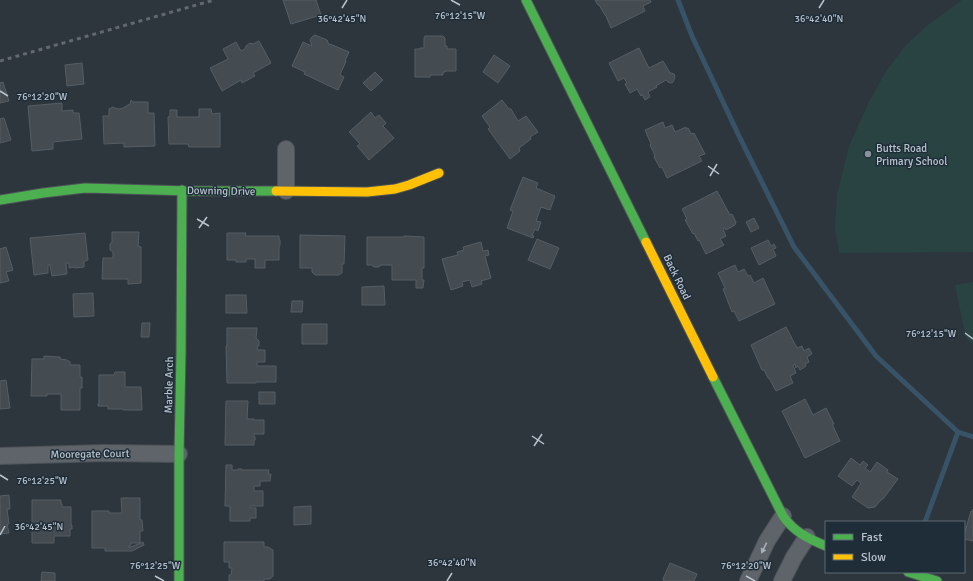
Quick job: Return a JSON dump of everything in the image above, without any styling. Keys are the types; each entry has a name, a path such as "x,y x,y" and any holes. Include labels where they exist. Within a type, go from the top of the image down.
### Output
{"street":[{"name":"Back Road","path":"526,0 783,516 798,532 825,546"},
{"path":"286,149 286,191"},
{"name":"Downing Drive","path":"0,200 85,188 190,191 367,192 395,189 440,172"},
{"name":"Marble Arch","path":"179,581 182,190"},
{"name":"Mooregate Court","path":"0,456 105,453 179,454"},
{"path":"748,581 767,541 783,516"},
{"path":"782,581 794,557 807,537"},
{"path":"911,573 937,581"}],"green space":[{"path":"962,0 973,0 973,252 839,253 835,228 837,194 849,146 869,102 885,73 906,45 928,25"},
{"path":"973,282 973,344 966,338 955,285"}],"building":[{"path":"283,0 316,0 321,15 291,24"},
{"path":"595,0 650,0 651,2 643,6 645,11 611,28 606,16"},
{"path":"315,35 327,40 329,45 330,44 349,52 340,75 344,77 338,90 304,74 305,72 292,66 303,42 312,46 310,40"},
{"path":"425,36 443,36 445,38 445,46 447,46 447,49 456,49 456,71 445,71 443,72 443,75 430,75 430,77 415,77 415,49 424,48"},
{"path":"259,41 271,63 253,73 255,76 242,83 241,80 222,91 210,68 228,59 223,49 236,42 241,51 250,43 253,44"},
{"path":"639,48 649,68 663,61 670,73 674,74 675,77 673,82 671,83 666,80 648,92 650,97 645,100 637,89 630,93 625,84 627,83 624,78 618,81 609,63"},
{"path":"494,55 510,66 498,83 483,72"},
{"path":"82,63 84,84 67,86 65,65"},
{"path":"375,72 383,80 371,91 363,83"},
{"path":"3,82 9,101 0,103 0,83"},
{"path":"131,100 133,102 148,102 148,113 154,113 155,146 124,147 124,143 104,144 103,116 109,116 109,109 113,107 119,109 123,108 130,104"},
{"path":"502,100 509,109 511,109 518,121 526,116 538,132 530,137 531,139 519,148 520,151 510,159 488,129 490,127 482,116"},
{"path":"62,103 62,111 73,110 73,113 79,113 82,139 53,142 53,149 32,151 28,106"},
{"path":"199,109 211,109 212,114 220,113 220,147 189,147 188,144 169,144 168,117 170,116 170,110 177,110 177,117 199,117"},
{"path":"371,112 375,118 379,115 386,123 383,126 394,138 369,160 357,146 360,144 349,132"},
{"path":"4,118 11,140 0,143 0,119"},
{"path":"663,122 665,128 672,125 675,132 686,127 686,129 688,128 691,134 694,133 705,154 699,156 702,161 667,178 662,167 660,168 654,157 651,144 645,130"},
{"path":"523,177 538,183 536,188 555,196 550,210 541,207 536,221 541,222 538,231 535,229 532,236 534,236 533,238 507,228 513,211 510,210"},
{"path":"717,191 730,215 732,214 736,222 735,225 726,230 725,228 723,229 726,236 720,239 724,245 706,254 699,240 698,241 694,233 693,234 685,220 687,219 682,209"},
{"path":"754,218 759,228 751,232 746,222"},
{"path":"112,232 139,232 138,246 141,247 141,283 128,284 128,279 102,279 103,258 113,258 113,252 110,250"},
{"path":"85,233 88,260 84,261 84,267 69,268 69,263 66,263 67,274 52,276 50,265 48,265 48,273 34,275 30,238"},
{"path":"227,233 246,233 245,236 279,236 279,260 265,260 265,268 255,268 255,259 246,259 246,262 227,260"},
{"path":"300,235 345,236 344,264 342,264 342,273 339,275 315,275 312,272 312,268 300,268"},
{"path":"367,237 424,237 424,268 422,268 422,280 424,280 423,288 416,288 416,280 392,280 392,265 381,265 379,267 374,267 372,265 367,265"},
{"path":"537,239 559,248 550,269 528,260"},
{"path":"768,240 771,246 774,244 776,248 773,249 776,256 759,265 751,248"},
{"path":"481,242 483,251 488,250 489,255 485,256 491,278 481,281 482,284 472,287 470,280 462,282 463,286 451,290 442,259 458,255 457,252 464,250 463,247"},
{"path":"6,247 13,270 6,272 9,281 0,283 0,249"},
{"path":"735,265 738,272 744,269 748,276 750,275 754,283 763,278 775,304 739,321 734,311 732,312 723,289 725,288 718,273"},
{"path":"384,286 385,305 362,305 362,287"},
{"path":"93,293 94,316 74,317 73,294"},
{"path":"226,295 246,295 247,313 226,313"},
{"path":"292,301 303,301 302,312 291,312"},
{"path":"142,323 150,323 149,337 141,337"},
{"path":"302,324 327,324 327,344 302,344"},
{"path":"786,327 797,348 802,346 804,351 809,348 812,354 807,357 809,362 805,364 806,366 800,370 798,366 796,368 795,364 793,365 796,373 790,376 793,383 776,391 764,370 762,370 751,345"},
{"path":"227,328 257,328 256,338 259,341 259,345 257,350 265,350 265,362 257,362 257,366 276,366 276,382 227,383"},
{"path":"44,356 60,357 60,359 70,362 70,365 80,365 82,388 80,388 80,410 61,410 61,394 31,396 32,359 44,359"},
{"path":"115,372 125,372 125,387 141,387 142,410 108,409 108,406 98,406 99,375 114,375"},
{"path":"6,380 10,408 0,409 0,381"},
{"path":"259,392 275,392 275,404 259,404"},
{"path":"805,399 813,415 826,408 840,441 805,458 782,411"},
{"path":"226,401 248,401 247,419 264,420 264,434 254,434 254,445 225,445"},
{"path":"851,458 860,465 863,461 868,465 865,468 870,472 877,462 888,470 887,472 898,479 875,507 868,508 852,497 861,483 857,480 852,486 838,476"},
{"path":"226,465 232,465 232,470 269,470 268,474 271,474 270,481 260,481 260,486 254,486 254,491 263,491 263,506 250,506 250,508 256,508 256,518 250,518 250,521 230,521 230,506 225,506"},
{"path":"9,495 10,509 7,509 9,524 7,524 9,533 0,534 0,496"},
{"path":"121,498 140,498 140,520 142,520 143,531 140,531 140,543 131,543 128,547 131,547 143,542 144,545 132,551 105,551 105,548 92,548 92,511 122,513"},
{"path":"32,500 61,500 62,507 71,507 72,529 70,529 70,536 54,536 54,543 32,543"},
{"path":"311,506 311,524 294,525 294,507"},
{"path":"973,509 973,541 965,539 965,532 971,511 972,512"},
{"path":"224,542 264,542 264,547 268,547 273,550 273,576 270,579 264,579 264,581 229,581 229,575 231,575 232,568 229,568 229,562 224,562"},
{"path":"670,563 697,574 694,581 663,581"},
{"path":"42,572 55,573 55,581 41,581"}],"waterway":[{"path":"678,0 692,36 739,136 794,247 876,356 958,432 973,437"},
{"path":"925,521 958,432"}],"railway":[{"path":"0,61 214,0"}],"traffic: fast":[{"path":"526,0 646,242"},
{"path":"0,200 85,188 190,191 276,191"},
{"path":"179,581 182,190"},
{"path":"713,377 783,516 797,531 825,546"},
{"path":"911,573 937,581"}],"traffic: slow":[{"path":"276,191 367,192 395,189 439,173"},
{"path":"646,242 713,377"}],"place":[{"name":"Butts Road Primary School","path":"868,154"}]}
